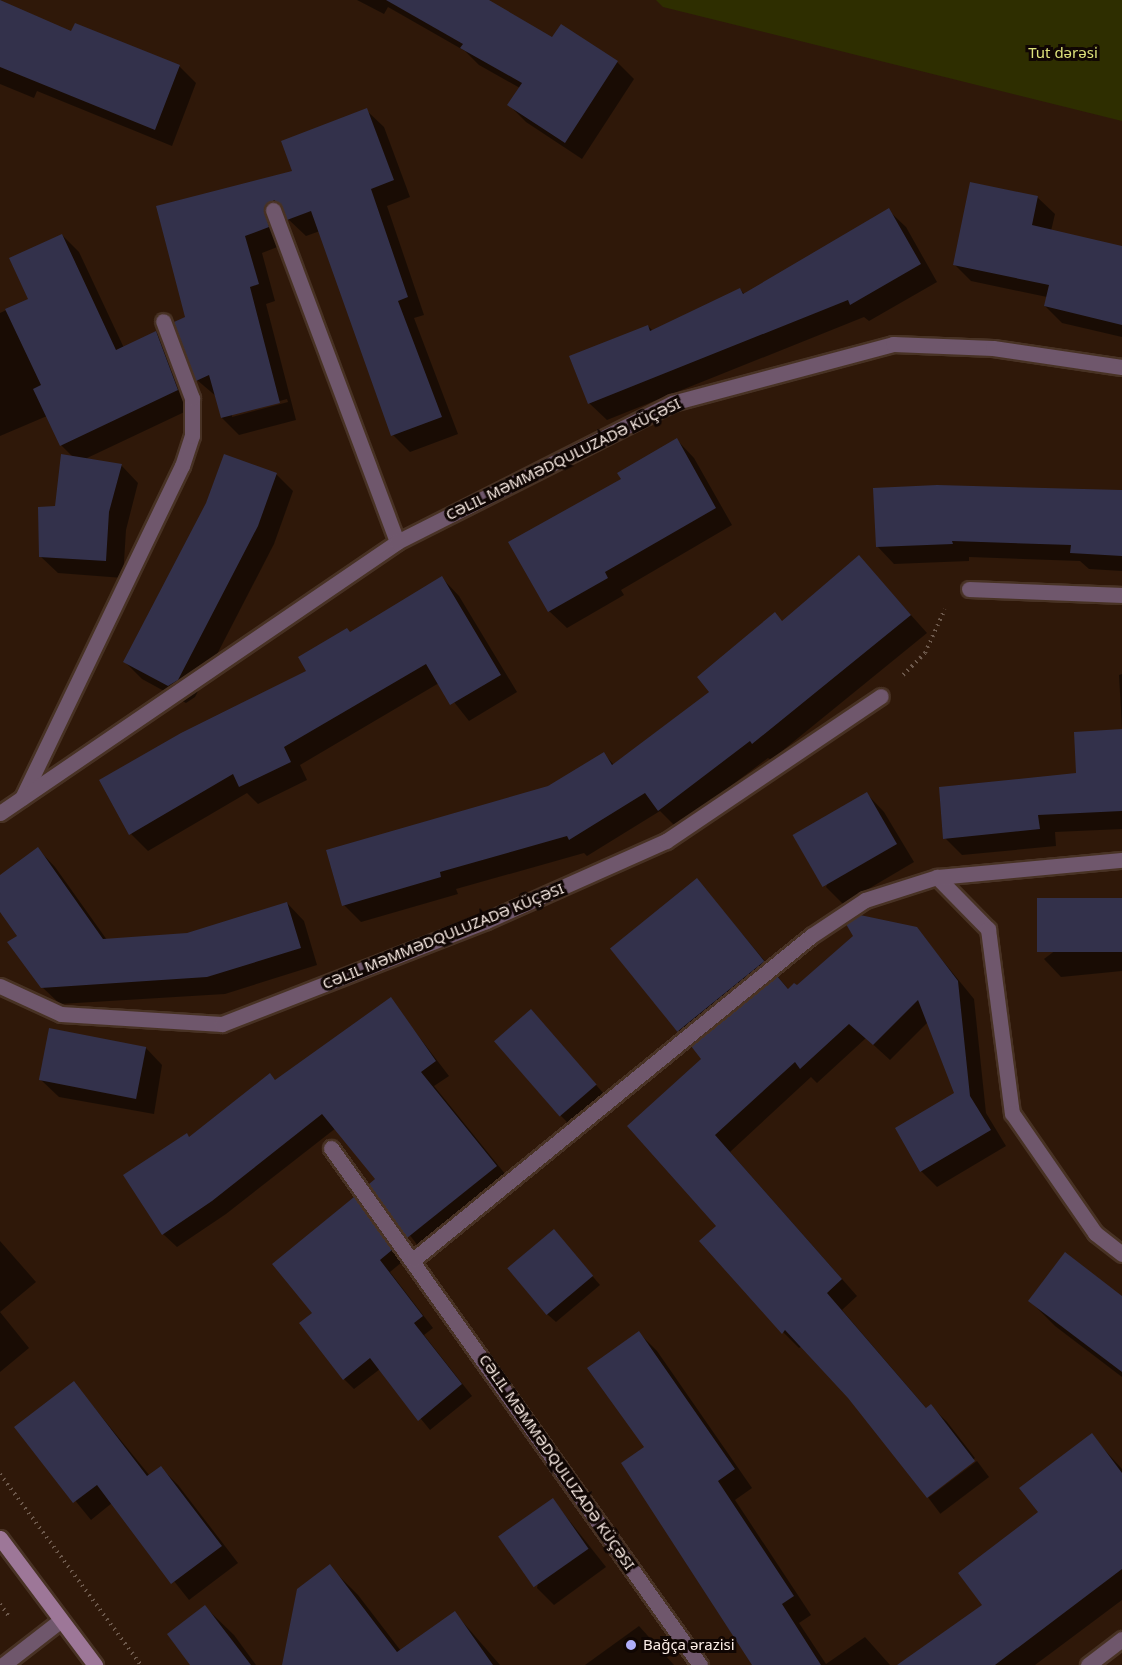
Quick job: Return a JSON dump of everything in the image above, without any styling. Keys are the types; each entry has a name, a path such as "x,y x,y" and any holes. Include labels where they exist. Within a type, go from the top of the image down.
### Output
{"main road":[{"path":"0,1538 95,1665"}],"street":[{"path":"273,210 397,542"},
{"path":"21,800 182,466 192,436 192,398 163,321"},
{"name":"CƏLIL MƏMMƏDQULUZADƏ KÜÇƏSI","path":"0,813 397,542 672,403 893,344 993,348 1122,367"},
{"path":"969,589 1122,595"},
{"name":"CƏLIL MƏMMƏDQULUZADƏ KÜÇƏSI","path":"0,986 61,1014 222,1024 486,921 666,841 881,696"},
{"path":"414,1259 811,936 865,900 937,877 1122,860"},
{"path":"937,877 988,929 1012,1113 1095,1233 1122,1254"},
{"name":"CƏLIL MƏMMƏDQULUZADƏ KÜÇƏSI","path":"332,1148 414,1259 700,1665"},
{"path":"3,1665 61,1620"},
{"path":"1088,1665 1122,1639"}],"path":[{"path":"881,696 925,653 949,599 969,589"},
{"path":"0,1474 141,1665"}],"green space":[{"name":"Tut dərəsi","path":"656,0 1122,0 1122,121 663,7"}],"building":[{"path":"0,0 71,31 75,23 180,65 155,130 0,67"},
{"path":"386,0 489,0 552,37 561,24 618,61 565,143 507,105 522,83 460,48 463,44"},
{"path":"367,108 394,180 371,189 408,297 398,301 442,417 391,436 311,211 287,220 282,206 274,200 264,208 269,227 245,236 259,284 250,287 280,403 221,418 209,375 196,381 174,322 185,317 156,206 292,171 281,141"},
{"path":"970,182 1038,196 1032,225 1122,246 1122,325 1044,306 1049,285 953,265"},
{"path":"889,208 921,264 850,305 848,300 588,404 569,356 648,325 650,331 740,288 743,294"},
{"path":"62,234 116,350 156,331 178,390 60,446 33,389 41,385 5,309 28,299 9,258"},
{"path":"677,438 716,508 605,572 608,578 548,612 508,542 621,479 617,473"},
{"path":"61,454 122,464 109,512 106,561 39,557 38,507 55,506"},
{"path":"224,454 277,473 258,526 178,680 168,686 123,662 206,503"},
{"path":"937,485 1122,490 1122,556 1070,553 1071,545 952,541 953,544 876,547 873,488"},
{"path":"859,555 911,615 752,744 750,741 658,811 645,793 569,840 567,836 440,872 441,877 342,906 326,850 548,786 604,752 612,765 709,692 697,677 775,612 782,621"},
{"path":"442,576 501,675 450,705 426,664 284,747 291,762 239,787 233,774 129,835 99,780 181,733 306,671 298,657 347,628 350,632"},
{"path":"1122,729 1122,811 1038,815 1040,829 943,839 939,787 1076,773 1074,732"},
{"path":"867,792 897,844 823,887 793,835"},
{"path":"38,847 103,939 187,933 287,902 301,948 207,977 41,988 7,942 17,936 0,912 0,875"},
{"path":"697,878 764,961 677,1032 610,948"},
{"path":"1037,898 1122,898 1122,952 1037,952"},
{"path":"860,915 917,927 958,981 970,1096 991,1130 920,1172 895,1128 954,1093 918,1000 873,1045 849,1024 800,1069 795,1062 715,1135 842,1279 827,1293 926,1408 931,1404 975,1461 927,1498 848,1398 785,1330 782,1334 699,1241 716,1226 627,1126 701,1059 691,1046 777,976 788,989 794,983 797,985 853,936 846,924"},
{"path":"391,997 436,1061 421,1072 497,1166 407,1238 369,1184 375,1179 322,1114 212,1201 162,1235 123,1175 187,1133 189,1137 270,1073 275,1080"},
{"path":"531,1009 597,1084 560,1117 494,1041"},
{"path":"49,1028 146,1047 136,1099 39,1080"},
{"path":"354,1197 392,1250 380,1260 423,1316 414,1323 462,1384 418,1421 370,1358 343,1380 299,1323 312,1313 272,1264"},
{"path":"554,1229 593,1276 546,1315 507,1268"},
{"path":"1065,1252 1122,1296 1122,1372 1028,1301"},
{"path":"639,1331 735,1469 718,1481 794,1596 782,1604 821,1665 752,1665 621,1463 644,1447 587,1368"},
{"path":"74,1381 147,1476 161,1466 222,1546 171,1584 97,1485 73,1503 14,1427"},
{"path":"1092,1433 1122,1473 1122,1569 995,1665 897,1665 982,1605 958,1573 1038,1512 1019,1488"},
{"path":"553,1498 589,1549 534,1587 498,1536"},
{"path":"330,1564 397,1652 455,1611 493,1665 282,1665 297,1589"},
{"path":"205,1605 251,1665 190,1665 167,1634"}],"place":[{"name":"Bağça ərazisi","path":"631,1645"}]}
